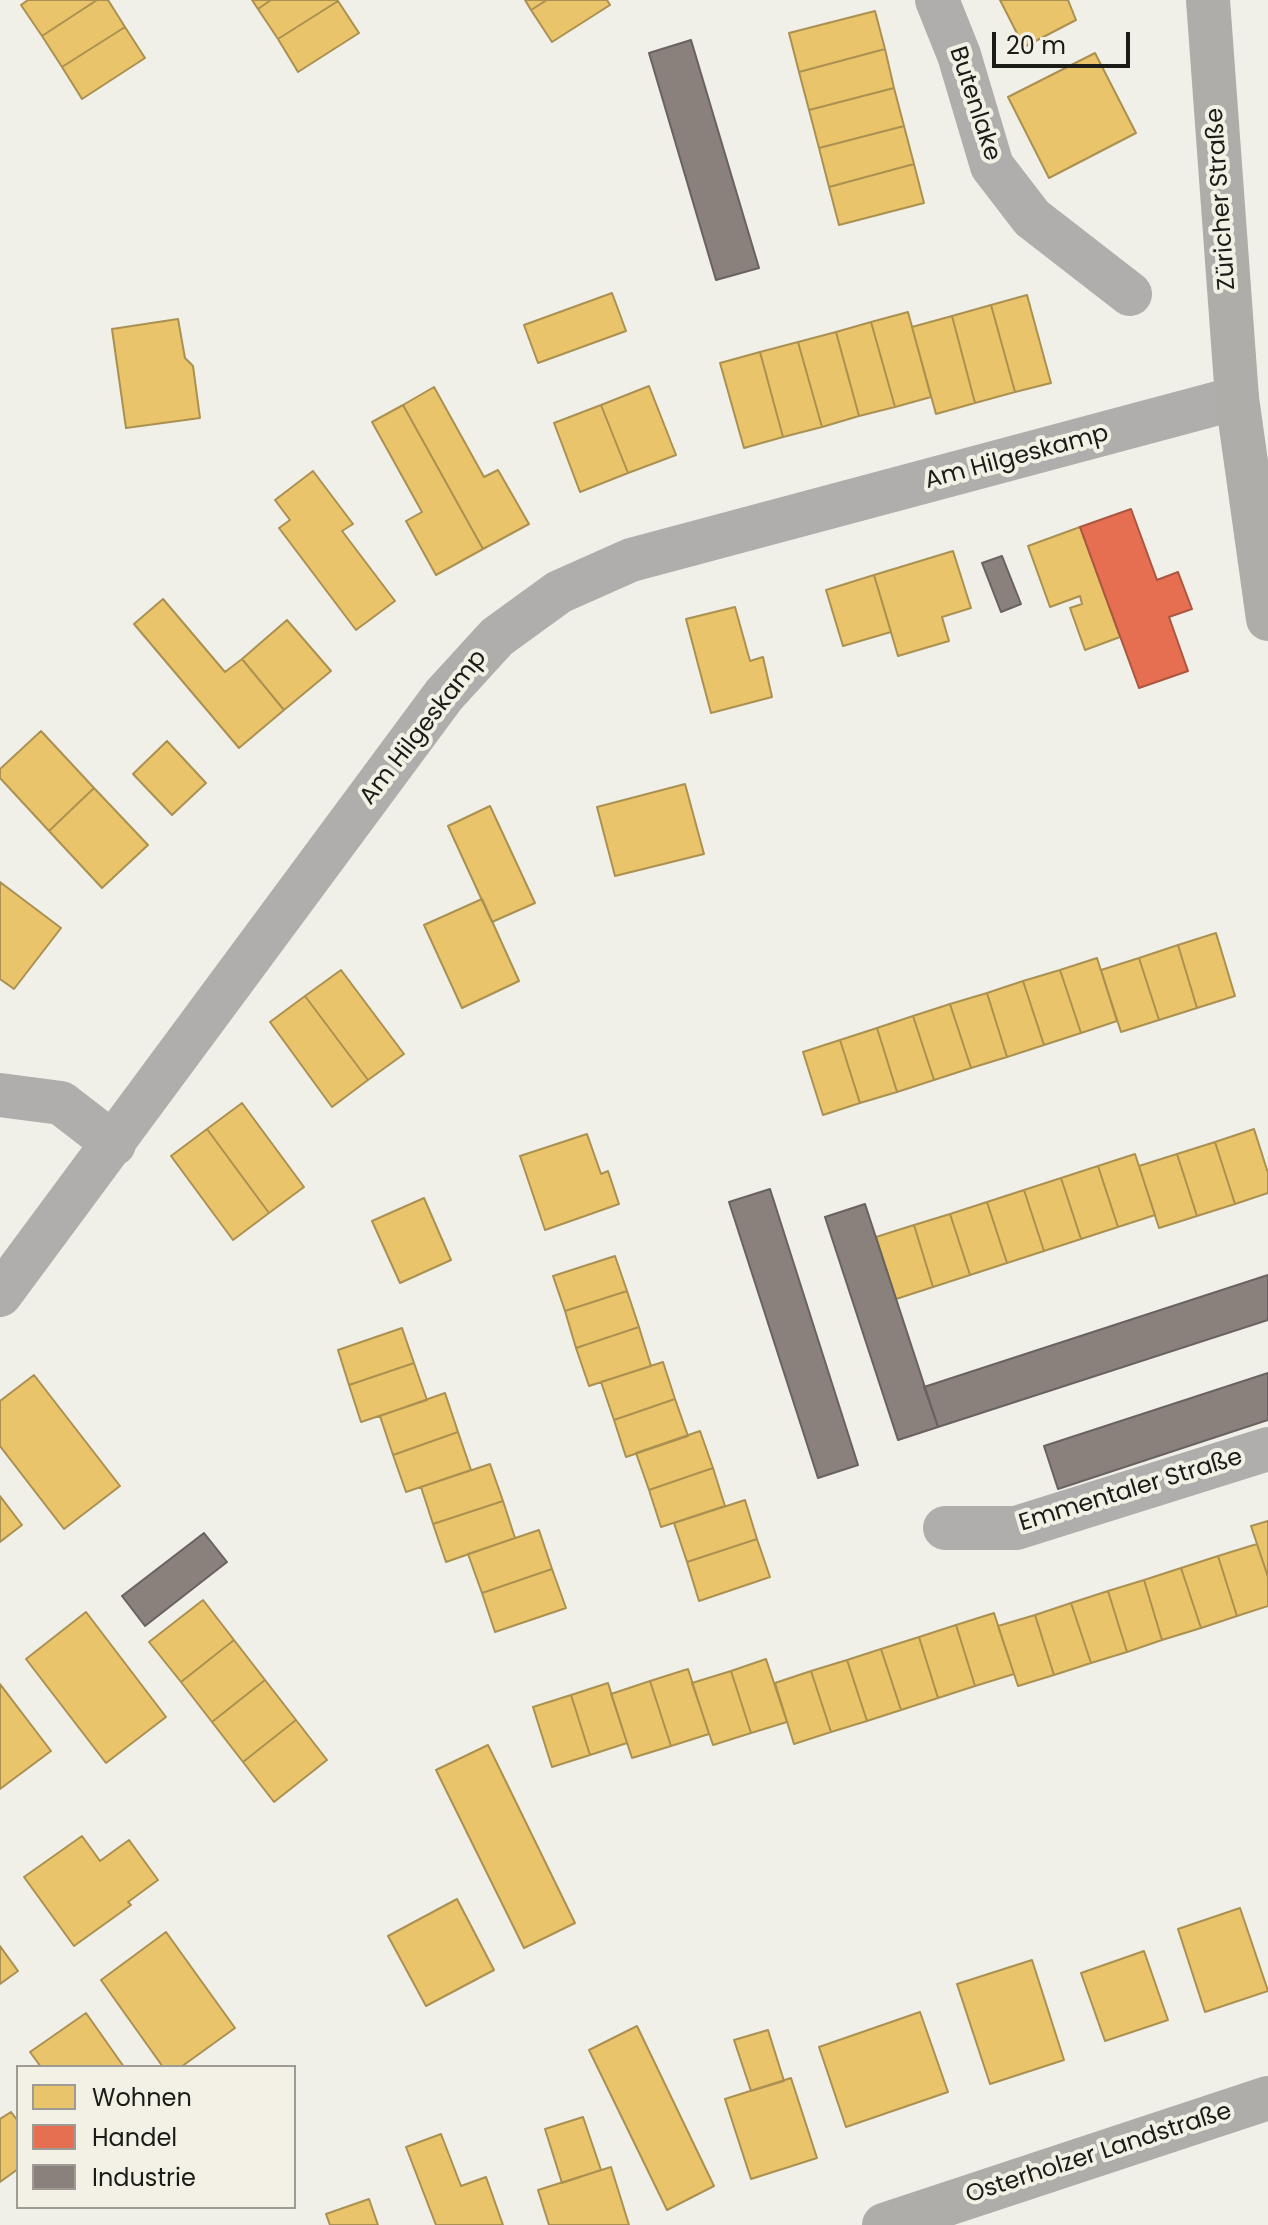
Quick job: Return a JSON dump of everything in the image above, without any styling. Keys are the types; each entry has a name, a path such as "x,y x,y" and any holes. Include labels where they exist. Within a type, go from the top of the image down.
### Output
{"main road":[{"name":"Züricher Straße","path":"1208,0 1237,398 1268,619"},
{"path":"1268,366 1237,398 1268,435"},
{"name":"Osterholzer Landstraße","path":"884,2225 1268,2098"}],"street":[{"name":"Butenlake","path":"937,0 959,55 992,166 1032,218 1130,294"},
{"name":"Am Hilgeskamp","path":"0,1295 444,695 497,637 559,592 631,560 1237,398"},
{"path":"0,1095 61,1103 114,1144"},
{"name":"Emmentaler Straße","path":"945,1528 1016,1528 1268,1449"}],"building: Wohnen":[{"path":"28,0 97,0 42,36 21,5"},
{"path":"97,0 108,0 125,27 62,67 42,36"},
{"path":"252,0 271,0 258,9"},
{"path":"271,0 338,1 278,39 258,9"},
{"path":"525,0 547,0 531,10"},
{"path":"547,0 607,0 610,5 552,42 531,10"},
{"path":"1000,0 1068,0 1076,20 1024,47"},
{"path":"338,1 359,33 298,72 278,39"},
{"path":"875,11 885,49 799,72 789,33"},
{"path":"125,27 145,58 82,99 62,67"},
{"path":"885,49 894,88 809,110 799,72"},
{"path":"1095,53 1136,133 1049,178 1008,97"},
{"path":"894,88 904,126 819,148 809,110"},
{"path":"904,126 914,164 829,187 819,148"},
{"path":"914,164 924,203 839,225 829,187"},
{"path":"612,293 626,331 538,363 524,325"},
{"path":"1027,295 1051,383 1015,392 991,305"},
{"path":"991,305 1015,392 975,403 952,316"},
{"path":"908,312 931,397 895,407 871,322"},
{"path":"952,316 975,403 936,414 912,327"},
{"path":"178,319 185,358 193,366 200,418 126,428 112,329"},
{"path":"871,322 895,407 859,416 836,332"},
{"path":"836,332 859,416 822,427 798,342"},
{"path":"798,342 822,427 783,437 760,352"},
{"path":"760,352 783,437 744,448 720,363"},
{"path":"649,386 676,455 628,473 601,405"},
{"path":"434,387 484,477 498,470 529,524 483,549 403,405"},
{"path":"403,405 483,549 436,575 406,521 422,512 372,422"},
{"path":"601,405 628,473 580,492 554,423"},
{"path":"313,471 353,524 342,531 395,601 356,630 279,528 290,520 275,500"},
{"path":"1080,527 1120,637 1085,650 1070,608 1082,604 1080,596 1050,607 1028,546"},
{"path":"953,551 971,608 942,617 949,641 898,656 874,575"},
{"path":"874,575 891,632 843,646 826,590"},
{"path":"163,599 225,672 242,659 284,710 239,748 134,624"},
{"path":"735,607 750,661 763,657 772,697 711,713 686,619"},
{"path":"287,620 331,671 284,710 242,659"},
{"path":"41,731 94,788 49,831 0,778 0,769"},
{"path":"167,741 206,783 172,815 133,774"},
{"path":"685,784 704,854 615,876 597,807"},
{"path":"94,788 148,845 102,888 49,831"},
{"path":"490,806 535,903 492,922 448,826"},
{"path":"0,882 61,928 14,989 0,979"},
{"path":"482,899 519,981 462,1008 424,925"},
{"path":"1216,933 1235,996 1197,1008 1178,945"},
{"path":"1178,945 1197,1008 1159,1020 1139,958"},
{"path":"1097,958 1117,1021 1081,1033 1060,970"},
{"path":"1139,958 1159,1020 1121,1032 1101,970"},
{"path":"341,970 404,1054 368,1080 305,996"},
{"path":"1060,970 1081,1033 1044,1045 1023,981"},
{"path":"1023,981 1044,1045 1007,1057 987,993"},
{"path":"987,993 1007,1057 971,1068 950,1004"},
{"path":"305,996 368,1080 332,1107 270,1022"},
{"path":"950,1004 971,1068 934,1080 913,1016"},
{"path":"913,1016 934,1080 897,1092 877,1028"},
{"path":"877,1028 897,1092 860,1103 840,1040"},
{"path":"840,1040 860,1103 823,1115 803,1052"},
{"path":"242,1103 304,1187 269,1213 207,1129"},
{"path":"207,1129 269,1213 233,1240 171,1156"},
{"path":"1254,1129 1268,1173 1268,1193 1235,1204 1215,1142"},
{"path":"587,1134 601,1174 608,1171 619,1204 545,1230 520,1156"},
{"path":"1215,1142 1235,1204 1197,1216 1177,1154"},
{"path":"1135,1154 1155,1215 1118,1227 1098,1166"},
{"path":"1177,1154 1197,1216 1159,1228 1139,1166"},
{"path":"1098,1166 1118,1227 1081,1239 1061,1178"},
{"path":"1061,1178 1081,1239 1044,1251 1024,1190"},
{"path":"1024,1190 1044,1251 1007,1263 987,1202"},
{"path":"424,1198 451,1260 400,1283 372,1221"},
{"path":"987,1202 1007,1263 970,1275 950,1214"},
{"path":"950,1214 970,1275 933,1287 914,1225"},
{"path":"914,1225 933,1287 896,1299 876,1237"},
{"path":"615,1256 627,1291 565,1311 553,1276"},
{"path":"627,1291 639,1327 576,1348 565,1311"},
{"path":"639,1327 651,1366 589,1386 576,1348"},
{"path":"402,1328 414,1363 349,1385 338,1350"},
{"path":"663,1362 675,1399 614,1420 601,1382"},
{"path":"414,1363 427,1400 361,1422 349,1385"},
{"path":"34,1375 120,1486 64,1529 0,1446 0,1401"},
{"path":"445,1393 458,1432 393,1455 380,1416"},
{"path":"675,1399 688,1436 626,1457 614,1420"},
{"path":"700,1431 713,1468 649,1490 636,1453"},
{"path":"458,1432 471,1470 406,1492 393,1455"},
{"path":"490,1464 503,1501 433,1524 421,1487"},
{"path":"713,1468 725,1506 661,1527 649,1490"},
{"path":"0,1496 22,1525 0,1542"},
{"path":"745,1500 757,1539 687,1562 674,1523"},
{"path":"503,1501 515,1538 446,1562 433,1524"},
{"path":"1268,1521 1268,1577 1251,1526"},
{"path":"539,1530 552,1569 482,1593 468,1554"},
{"path":"757,1539 770,1577 699,1601 687,1562"},
{"path":"1257,1544 1268,1577 1268,1606 1237,1616 1218,1556"},
{"path":"1218,1556 1237,1616 1201,1628 1181,1568"},
{"path":"1181,1568 1201,1628 1162,1640 1144,1580"},
{"path":"552,1569 566,1608 495,1632 482,1593"},
{"path":"1144,1580 1162,1640 1127,1652 1108,1591"},
{"path":"1108,1591 1127,1652 1091,1663 1071,1603"},
{"path":"203,1600 234,1640 181,1682 149,1642"},
{"path":"1071,1603 1091,1663 1054,1675 1035,1615"},
{"path":"86,1612 166,1717 106,1763 26,1659"},
{"path":"994,1613 1014,1674 975,1686 956,1625"},
{"path":"1035,1615 1054,1675 1018,1686 998,1626"},
{"path":"956,1625 975,1686 938,1698 919,1637"},
{"path":"919,1637 938,1698 901,1710 881,1649"},
{"path":"234,1640 265,1680 212,1722 181,1682"},
{"path":"881,1649 901,1710 867,1721 847,1660"},
{"path":"766,1659 787,1722 751,1733 731,1671"},
{"path":"847,1660 867,1721 831,1732 811,1671"},
{"path":"688,1669 709,1734 671,1746 650,1681"},
{"path":"731,1671 751,1733 713,1745 692,1683"},
{"path":"811,1671 831,1732 794,1744 775,1683"},
{"path":"265,1680 296,1720 243,1762 212,1722"},
{"path":"650,1681 671,1746 632,1758 611,1694"},
{"path":"608,1683 627,1743 590,1755 571,1695"},
{"path":"0,1684 51,1751 0,1789"},
{"path":"571,1695 590,1755 552,1767 533,1707"},
{"path":"296,1720 327,1760 274,1802 243,1762"},
{"path":"488,1745 575,1923 524,1948 436,1770"},
{"path":"82,1836 100,1861 129,1840 158,1880 128,1902 131,1905 74,1946 24,1877"},
{"path":"457,1899 494,1970 426,2006 388,1936"},
{"path":"1240,1908 1268,1991 1205,2012 1178,1929"},
{"path":"166,1932 235,2028 184,2065 162,2065 101,1980"},
{"path":"0,1946 18,1971 0,1984"},
{"path":"1144,1951 1168,2020 1105,2041 1081,1973"},
{"path":"1032,1960 1064,2060 990,2084 957,1984"},
{"path":"920,2012 948,2092 846,2127 819,2047"},
{"path":"86,2013 123,2065 40,2065 30,2052"},
{"path":"637,2026 714,2186 667,2210 589,2050"},
{"path":"768,2030 784,2081 751,2091 734,2040"},
{"path":"791,2078 817,2158 751,2179 725,2099"},
{"path":"11,2112 16,2118 16,2170 0,2182 0,2119"},
{"path":"583,2117 601,2170 562,2183 545,2129"},
{"path":"441,2134 461,2186 486,2177 503,2225 436,2225 406,2147"},
{"path":"611,2167 629,2225 549,2225 538,2190"},
{"path":"369,2199 378,2225 330,2225 326,2214"}],"building: Handel":[{"path":"1131,509 1157,580 1178,572 1192,609 1169,617 1188,671 1139,688 1080,527"}],"building: Industrie":[{"path":"691,40 759,268 716,280 649,53"},
{"path":"1002,556 1021,604 1001,612 982,563"},
{"path":"770,1189 858,1465 818,1478 729,1202"},
{"path":"865,1204 938,1427 898,1440 825,1217"},
{"path":"1268,1275 1268,1320 938,1427 924,1387"},
{"path":"1268,1373 1268,1420 1058,1489 1044,1446"},
{"path":"204,1533 227,1562 145,1626 122,1596"}]}
